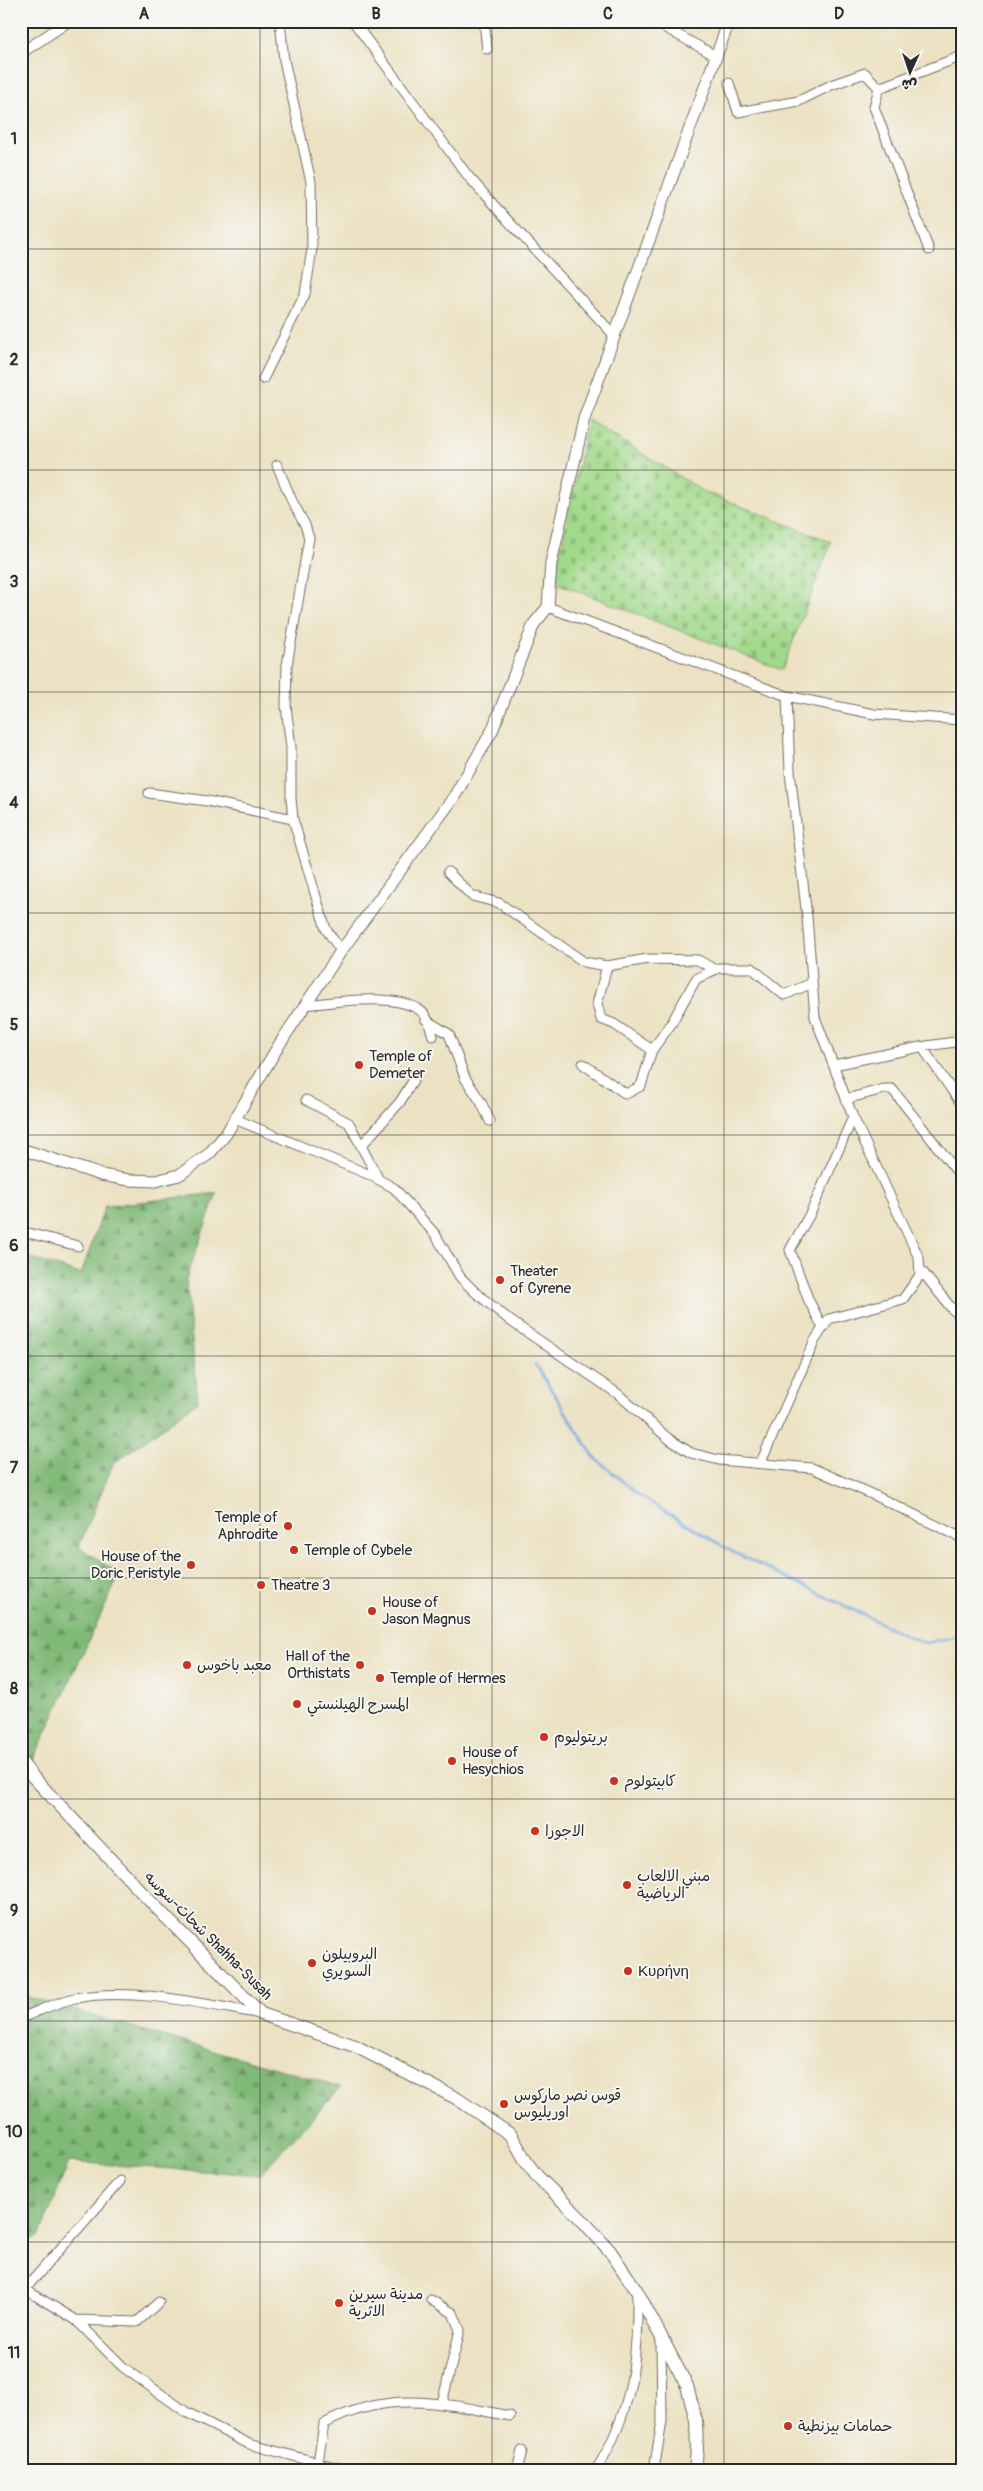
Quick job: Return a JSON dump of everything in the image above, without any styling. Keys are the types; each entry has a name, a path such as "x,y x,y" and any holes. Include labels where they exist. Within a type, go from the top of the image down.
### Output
{"main road":[{"path":"21,1148 101,1175 129,1180 168,1179 179,1175 209,1154 236,1119 341,951 407,864 473,765 492,731 534,624 548,607 551,563 584,419 728,21"},
{"name":"شحات-سوسه Shahha-Susah","path":"21,1762 147,1898 261,2014 355,2046 440,2089 504,2130 516,2142 527,2164 610,2251 637,2291 679,2368 693,2407 698,2436 695,2470"}],"street":[{"path":"21,53 69,21"},
{"path":"263,379 305,294 312,249 311,182 284,60 280,21"},
{"path":"353,21 474,182 614,335"},
{"path":"484,21 487,49"},
{"path":"653,21 716,56"},
{"path":"879,88 962,56"},
{"path":"729,83 738,112 799,101 831,85 865,73 879,88"},
{"path":"879,88 874,107 929,250"},
{"path":"277,465 292,501 305,525 309,538 287,665 286,706 290,746 293,819 326,929 341,951"},
{"path":"548,607 787,696 874,714 962,720"},
{"path":"787,696 790,772 807,917 816,1017 853,1118 919,1258 921,1270 952,1309 962,1317"},
{"path":"149,793 207,801 293,819"},
{"path":"448,872 472,896 499,903 584,962 607,966 648,959 698,960 715,970"},
{"path":"607,966 597,1004 601,1019 614,1024 652,1050"},
{"path":"583,1064 626,1094 642,1086 652,1050 671,1024 696,979 715,970 752,968 784,995 812,983"},
{"path":"306,1005 359,1000 404,1003 424,1014 433,1036"},
{"path":"426,1020 449,1034 465,1078 490,1121"},
{"path":"834,1065 922,1046 962,1041"},
{"path":"922,1046 962,1105"},
{"path":"361,1146 400,1102 413,1081"},
{"path":"846,1099 884,1088 892,1089 962,1178"},
{"path":"306,1100 349,1123 378,1178"},
{"path":"822,1326 809,1301 790,1250 811,1212 853,1118"},
{"path":"236,1119 378,1178 394,1188 435,1234 460,1277 475,1292 512,1322 618,1394 669,1439 691,1454 705,1458 812,1468 832,1475 962,1538"},
{"path":"21,1231 78,1246"},
{"path":"761,1462 822,1326 836,1316 903,1299 921,1270"},
{"path":"21,2018 74,1998 112,1994 190,2002 261,2014"},
{"path":"120,2181 23,2288 76,2320 123,2367 186,2412 249,2444 346,2470"},
{"path":"596,2470 608,2451 632,2385 638,2338 637,2291"},
{"path":"431,2300 453,2313 460,2330 442,2403"},
{"path":"76,2320 137,2322 159,2302"},
{"path":"654,2470 662,2421 661,2337"},
{"path":"318,2462 324,2424 344,2413 385,2402 442,2403 510,2416"},
{"path":"517,2470 522,2451"}],"green space":[{"path":"588,420 703,491 831,542 782,670 554,582"},
{"path":"217,1193 186,1279 198,1401 113,1464 79,1547 120,1574 21,1786 21,1255 81,1274 105,1206"},
{"path":"21,1995 341,2087 259,2175 69,2162 39,2237 21,2242"}],"waterway":[{"path":"535,1364 594,1457 640,1496 731,1551 907,1636 926,1643 962,1635"}],"place":[{"name":"Temple of Demeter","path":"359,1065"},
{"name":"Theater of Cyrene","path":"500,1280"},
{"name":"Temple of Aphrodite","path":"288,1526"},
{"name":"Temple of Cybele","path":"294,1550"},
{"name":"House of the Doric Peristyle","path":"191,1565"},
{"name":"Theatre 3","path":"261,1585"},
{"name":"House of Jason Magnus","path":"372,1611"},
{"name":"معبد باخوس","path":"187,1665"},
{"name":"Hall of the Orthistats","path":"360,1665"},
{"name":"Temple of Hermes","path":"380,1678"},
{"name":"المسرح الهيلنستي","path":"297,1704"},
{"name":"بريتوليوم","path":"544,1737"},
{"name":"House of Hesychios","path":"452,1761"},
{"name":"كابيتولوم","path":"614,1781"},
{"name":"الاجورا","path":"535,1831"},
{"name":"مبني الالعاب الرياضية","path":"627,1885"},
{"name":"البروبيلون السويري","path":"312,1963"},
{"name":"Κυρήνη","path":"628,1971"},
{"name":"قوس نصر ماركوس اوريليوس","path":"504,2104"},
{"name":"مدينة سيرين الاثرية","path":"339,2303"},
{"name":"حمامات بيزنطية","path":"788,2426"}]}
